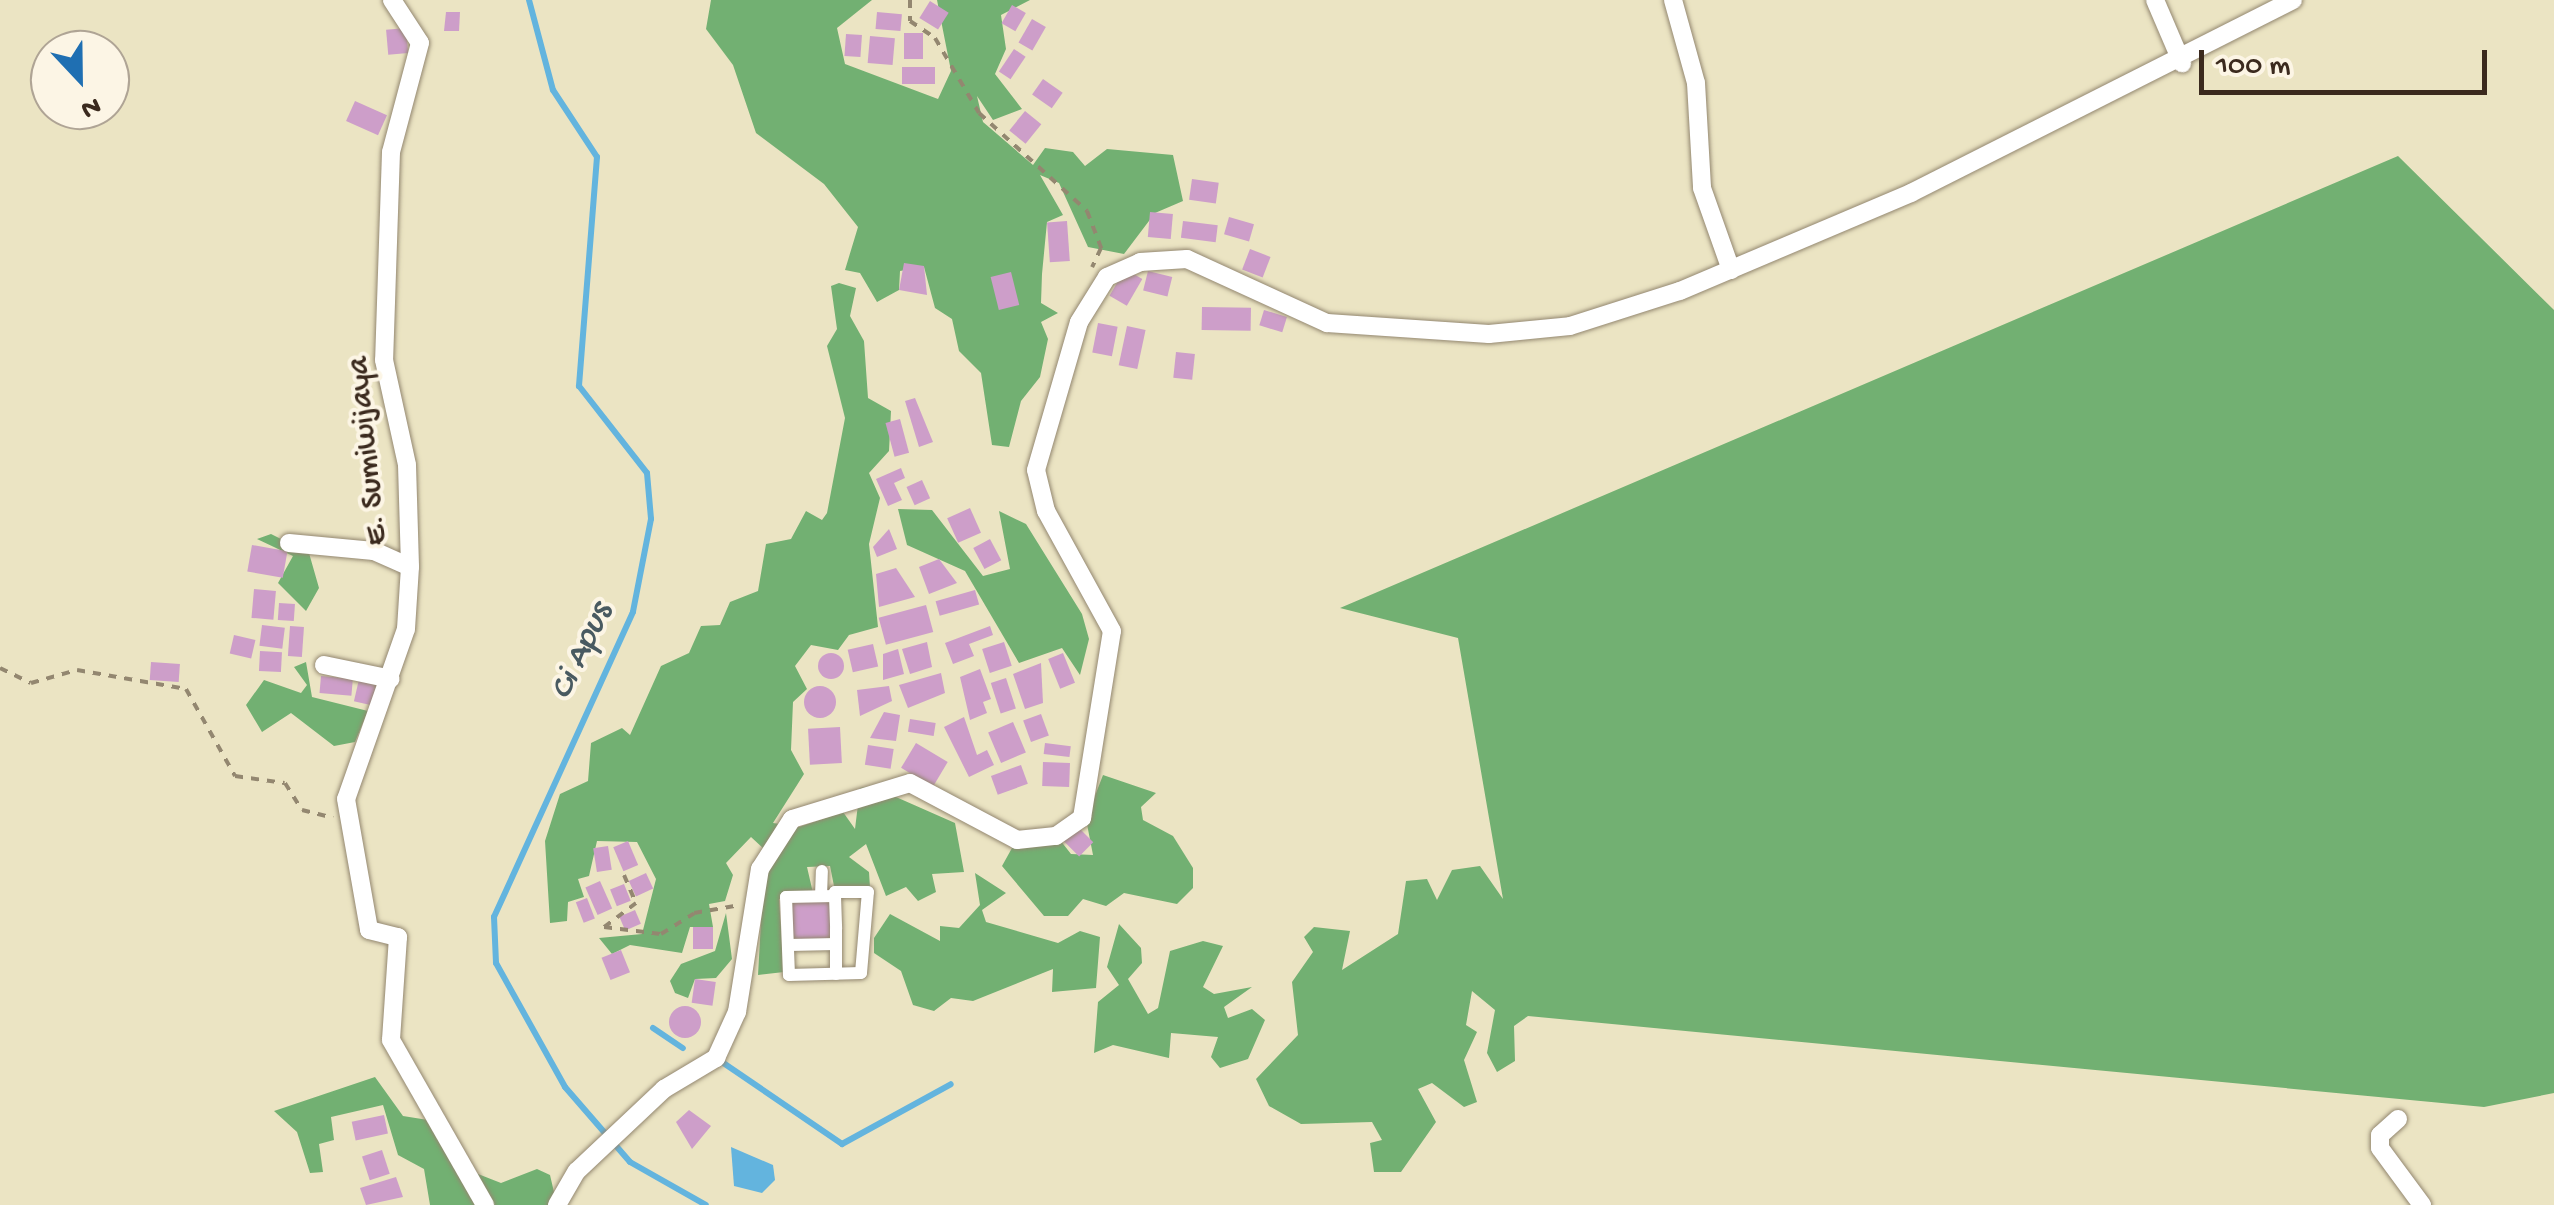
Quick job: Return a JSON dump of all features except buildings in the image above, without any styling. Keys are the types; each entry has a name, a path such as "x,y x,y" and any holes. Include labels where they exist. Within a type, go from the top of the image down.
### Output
{"street":[{"name":"E. Sumiwijaya","path":"392,0 420,42 391,152 384,360 407,466 410,567 390,680 349,775 352,823 369,930 398,937 392,1040 485,1205"},
{"path":"1673,0 1696,83 1702,188 1730,270"},
{"path":"2155,0 2182,63"},
{"path":"557,1205 577,1171 664,1089 716,1058 728,1037 767,849 792,820 868,789 922,787 1017,840 1056,836 1088,806 1112,631 1046,511 1036,470 1050,406 1099,284 1140,262 1188,259 1327,323 1489,334 1606,318 1730,270 2182,63 2293,0"},
{"path":"290,543 374,551 410,567"},
{"path":"324,665 390,680"},
{"path":"822,870 836,936 836,974"},
{"path":"788,945 860,928 868,928 868,892 786,897 788,945 790,975 861,974 860,928"},
{"path":"2398,1119 2380,1134 2380,1148 2422,1205"}],"path":[{"path":"910,0 910,21 936,38 979,113 1096,225 1101,248 1090,268 1099,284"},
{"path":"0,668 31,682 77,670 186,689 235,776 285,783 302,810 352,823"},
{"path":"624,875 636,903 604,927 638,936 754,903"}],"green space":[{"path":"711,0 872,0 837,28 845,64 938,99 951,71 937,0 1030,0 1001,15 1006,49 995,74 1022,109 993,120 977,96 983,122 1033,165 1045,148 1073,152 1085,166 1107,149 1173,155 1183,201 1155,213 1124,254 1088,247 1059,183 1040,175 1063,215 1047,222 1042,274 1041,303 1058,313 1041,322 1048,339 1040,377 1021,401 1009,447 992,445 981,373 959,351 952,319 935,308 924,267 900,271 899,290 877,302 860,273 845,270 858,227 824,184 756,133 733,65 706,29"},
{"path":"2398,156 2554,310 2554,1093 2484,1107 1528,1016 1514,1026 1515,1061 1497,1072 1487,1053 1495,1010 1472,991 1466,1025 1477,1032 1464,1060 1477,1102 1464,1107 1432,1083 1418,1089 1436,1122 1401,1172 1374,1172 1370,1143 1382,1140 1372,1122 1301,1124 1269,1106 1256,1079 1298,1035 1292,982 1313,952 1304,937 1314,927 1350,931 1342,970 1398,934 1406,881 1427,879 1437,900 1452,870 1480,866 1503,899 1458,638 1340,608"},
{"path":"839,283 856,288 850,316 864,341 868,398 891,411 889,451 869,473 880,498 869,544 878,627 849,635 838,650 811,645 795,666 807,689 793,702 791,750 804,774 773,823 799,827 843,812 855,829 860,788 871,786 955,823 964,872 932,874 936,892 918,901 906,887 886,896 866,844 849,857 869,872 870,888 835,891 830,866 807,867 813,893 779,899 784,972 758,975 765,850 751,837 726,863 733,875 725,901 709,904 713,927 690,927 682,953 630,945 612,954 599,938 642,934 656,879 637,842 597,841 589,876 578,879 584,897 568,902 567,921 550,923 545,841 560,794 588,781 591,743 622,728 630,735 661,666 689,653 701,626 720,625 730,602 758,591 766,544 791,539 806,511 822,520 827,513 845,418 827,346 837,329 831,286"},
{"path":"898,509 932,510 983,576 1010,569 999,511 1026,524 1082,614 1089,639 1080,675 1062,648 1019,663 965,571 907,545"},
{"path":"271,534 309,553 319,588 306,611 278,583 293,556 257,539"},
{"path":"306,662 312,697 368,711 355,742 334,746 291,713 262,732 246,705 264,680 301,693 307,685 294,667"},
{"path":"1103,775 1156,793 1141,807 1143,820 1173,836 1193,868 1193,888 1177,904 1124,893 1106,906 1083,899 1068,916 1044,916 1002,866 1012,848 1060,840 1071,854 1093,855 1086,819"},
{"path":"975,873 1006,893 982,910 986,922 1058,943 1080,931 1100,937 1096,988 1052,992 1053,969 973,1001 951,998 934,1011 913,1005 901,971 874,953 874,938 890,914 940,941 940,926 959,928 980,905"},
{"path":"726,913 732,959 716,978 695,979 688,998 675,993 670,981 681,964 715,951"},
{"path":"1119,924 1141,948 1142,963 1128,979 1148,1014 1158,1008 1170,951 1203,941 1223,946 1203,987 1214,994 1252,987 1224,1007 1228,1018 1252,1009 1265,1020 1248,1059 1220,1068 1211,1057 1218,1037 1171,1033 1169,1058 1113,1045 1094,1053 1098,1002 1119,985 1107,967"},
{"path":"375,1077 403,1116 428,1120 455,1165 501,1183 537,1169 550,1175 557,1205 430,1205 424,1169 398,1155 383,1105 331,1117 334,1140 319,1144 323,1172 310,1173 297,1132 274,1111"}],"water":[{"path":"731,1147 773,1165 775,1180 762,1193 734,1186"}],"waterway":[{"name":"Ci Apus","path":"529,0 553,90 597,157 579,386 647,473 651,519 633,612 494,917 496,963 565,1087 630,1162 706,1205"},
{"path":"653,1028 683,1048"},
{"path":"719,1060 842,1144 951,1084"}]}
